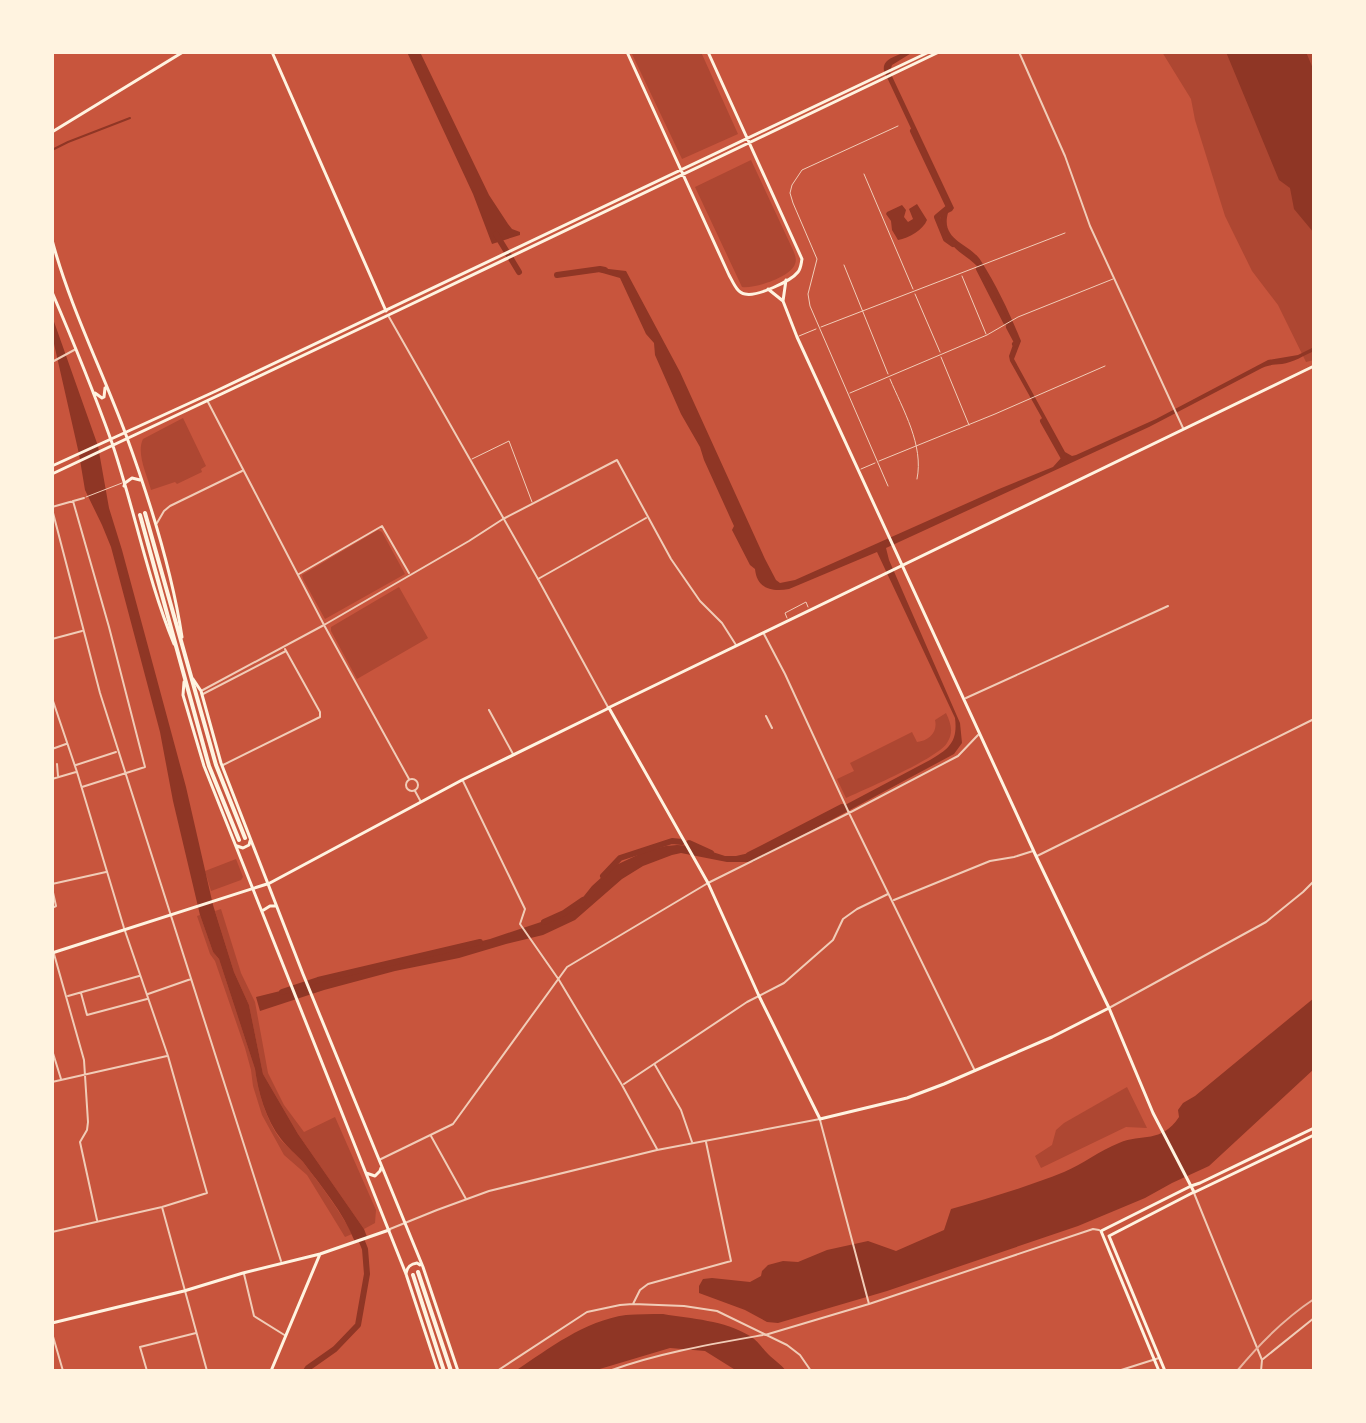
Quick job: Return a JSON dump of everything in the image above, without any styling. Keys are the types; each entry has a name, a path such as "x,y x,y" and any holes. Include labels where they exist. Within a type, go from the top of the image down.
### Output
{"highway":[{"path":"142,514 216,765 242,839 209,766 174,644 142,514"},
{"path":"412,1274 441,1371"},
{"path":"412,1274 451,1371"}],"main road":[{"path":"52,132 183,52"},
{"path":"272,52 387,313"},
{"path":"627,52 738,290 748,295 768,289 798,273 801,256 708,52"},
{"path":"52,474 928,53 939,52"},
{"path":"52,240 61,271 127,438 171,584 183,648"},
{"path":"786,280 783,301 797,337 1033,851 1109,1008 1153,1113 1194,1192"},
{"path":"768,289 783,301"},
{"path":"52,292 93,389 102,398 104,384"},
{"path":"52,466 387,313"},
{"path":"53,952 268,884 462,780 1314,366"},
{"path":"93,389 174,644"},
{"path":"124,484 129,479 140,480"},
{"path":"191,676 202,693 253,889 389,1230 412,1274"},
{"path":"184,677 183,695 204,766 268,884 423,1267 458,1371"},
{"path":"654,787 708,883"},
{"path":"262,911 276,906"},
{"path":"1052,1037 1109,1008"},
{"path":"1159,1371 1101,1231 1314,1128"},
{"path":"1165,1371 1109,1236 1314,1135"},
{"path":"366,1173 375,1176 381,1167"},
{"path":"52,1323 320,1254 389,1230"},
{"path":"271,1371 320,1254"},
{"path":"412,1274 410,1265 417,1263 423,1267"}],"street":[{"path":"1019,52 1065,156 1113,279 1184,429"},
{"path":"888,486 810,306 808,294 817,259 790,193 802,170 898,126"},
{"path":"864,174 969,425"},
{"path":"797,337 1065,233"},
{"path":"844,265 917,446 920,466 917,479"},
{"path":"961,274 987,335"},
{"path":"848,394 987,335 1018,317 1113,279"},
{"path":"387,313 654,787"},
{"path":"53,361 76,349"},
{"path":"859,470 1105,366"},
{"path":"207,400 324,625 409,779 406,787 415,790"},
{"path":"470,460 509,441 533,503"},
{"path":"202,693 285,649 503,519 617,460 671,559 737,646"},
{"path":"155,527 170,506 243,470"},
{"path":"124,484 52,508 54,519 125,774 281,1264"},
{"path":"73,501 145,767 82,787"},
{"path":"538,579 647,517"},
{"path":"297,574 382,526 410,575"},
{"path":"789,621 785,613 806,602 810,610"},
{"path":"965,698 1168,606"},
{"path":"52,639 83,630"},
{"path":"763,633 975,1071"},
{"path":"222,766 320,717 285,649"},
{"path":"52,698 124,928 168,1056 207,1193 162,1207 52,1232"},
{"path":"489,710 513,755"},
{"path":"766,716 772,728"},
{"path":"1036,856 1314,719"},
{"path":"378,1160 453,1124 567,967 708,883 958,756 980,733"},
{"path":"52,749 68,743"},
{"path":"75,765 119,752"},
{"path":"57,764 59,777"},
{"path":"52,779 77,772"},
{"path":"409,779 417,782 415,790 421,802"},
{"path":"462,780 525,909 520,924 559,980 657,1150"},
{"path":"679,832 708,883 820,1119 869,1304"},
{"path":"893,901 990,861 1033,851"},
{"path":"52,908 56,906 52,886 107,872"},
{"path":"1109,1008 1266,922 1314,881"},
{"path":"622,1085 784,983 833,940 843,919 889,893"},
{"path":"53,952 84,1060 88,1122 80,1142 97,1221"},
{"path":"67,996 140,976"},
{"path":"147,994 191,979"},
{"path":"81,993 87,1015 148,999"},
{"path":"389,1230 489,1191 657,1150 820,1119 907,1098 1052,1037"},
{"path":"52,1050 62,1080"},
{"path":"52,1082 168,1056"},
{"path":"654,1063 681,1110 693,1143"},
{"path":"431,1135 466,1199"},
{"path":"633,1304 640,1290 648,1284 731,1261 706,1141"},
{"path":"1194,1192 1262,1360 1261,1371"},
{"path":"162,1207 207,1371"},
{"path":"609,1371 680,1351 765,1335 869,1304 1093,1229 1101,1231"},
{"path":"243,1273 254,1316 286,1336"},
{"path":"497,1371 587,1312 633,1304 717,1311 787,1345 800,1355 811,1371"},
{"path":"1262,1360 1314,1318"},
{"path":"52,1333 63,1371"},
{"path":"147,1371 140,1347 196,1333"},
{"path":"1118,1371 1160,1358"}],"shaded area":[{"path":"407,52 420,52 489,195 508,224 520,235 492,244 473,194"},
{"path":"631,52 701,52 738,134 682,159"},
{"path":"904,52 913,52 892,65 890,72 954,208 948,213 948,230 976,255 998,290 1021,341 1014,359 1065,452 1076,455 1156,419 1268,360 1298,355 1314,347 1314,351 1290,362 1262,368 1149,427 886,548 960,723 962,743 954,754 753,862 727,862 681,853 672,855 643,866 622,879 575,920 543,935 324,990 260,1011 256,997 490,939 559,916 576,906 614,866 646,851 677,845 694,846 725,856 758,851 930,760 951,744 955,718 877,552 789,589 766,588 759,581 732,530 734,526 700,447 681,414 655,355 654,343 646,334 620,278 599,272 600,268 626,271 680,372 765,559 780,583 795,580 1053,467 1061,458 1061,452 1010,361 1015,339 978,267 955,247 943,230 940,219 948,207 884,71 887,61"},
{"path":"1162,52 1314,52 1314,360 1306,362 1278,305 1252,271 1225,216 1191,99"},
{"path":"1226,52 1306,52 1314,71 1314,233 1294,209 1290,188 1279,180"},
{"path":"751,160 796,260 792,269 780,278 742,287 695,187"},
{"path":"917,204 927,220 915,233 898,240 887,212 902,205 908,222 913,219 909,209"},
{"path":"52,316 98,446 109,508 186,787 213,905 234,972 249,1005 263,1074 298,1134 364,1229 367,1237 355,1242 332,1200 271,1123 219,959 213,952 200,915 160,732 111,547 85,490 52,335"},
{"path":"183,418 206,466 201,469 202,472 177,484 151,490 141,457 143,439"},
{"path":"378,530 405,574 325,619 302,575"},
{"path":"399,587 428,638 357,679 331,627"},
{"path":"946,713 951,732 941,749 901,773 846,798 837,779 854,771 850,763 912,732 917,742 925,740 934,732 935,720"},
{"path":"236,859 243,877 241,880 211,891 205,871"},
{"path":"221,909 241,973 255,1002 268,1073 284,1105 304,1132 335,1117 376,1210 375,1223 364,1229 298,1134 263,1074 249,1005 234,972 215,911"},
{"path":"200,915 213,952 219,959 255,1069 263,1106 271,1123 280,1139 300,1158 322,1187 352,1234 345,1237 307,1175 284,1155 262,1115 245,1048 197,916"},
{"path":"1314,998 1314,1069 1209,1166 1145,1198 1078,1226 887,1291 778,1323 767,1322 745,1310 699,1293 703,1279 750,1282 761,1276 768,1265 783,1261 798,1262 827,1250 868,1241 896,1251 944,1230 951,1209 1064,1172 1127,1140 1165,1131 1179,1117 1178,1110 1183,1103"},
{"path":"1127,1087 1147,1128 1126,1127 1041,1168 1035,1156 1052,1145 1056,1130"},
{"path":"663,1314 708,1321 740,1331 755,1340 786,1371 737,1371 705,1351 670,1348 593,1371 515,1371 596,1323 626,1315"}],"waterway":[{"path":"52,150 130,118"},
{"path":"913,131 949,207 937,217 946,239 953,244"},
{"path":"496,234 519,272"},
{"path":"979,269 1006,322"},
{"path":"557,275 605,270"},
{"path":"1009,327 1017,342 1015,344"},
{"path":"1043,421 1065,460"},
{"path":"749,855 842,807"},
{"path":"603,876 620,858 672,841 682,842"},
{"path":"689,843 711,853"},
{"path":"544,922 583,900"},
{"path":"282,992 318,980 480,942"},
{"path":"306,1371 335,1349 358,1325 367,1274 365,1249 359,1234"}],"railway":[{"path":"1237,1371 1273,1332 1314,1299"}]}
